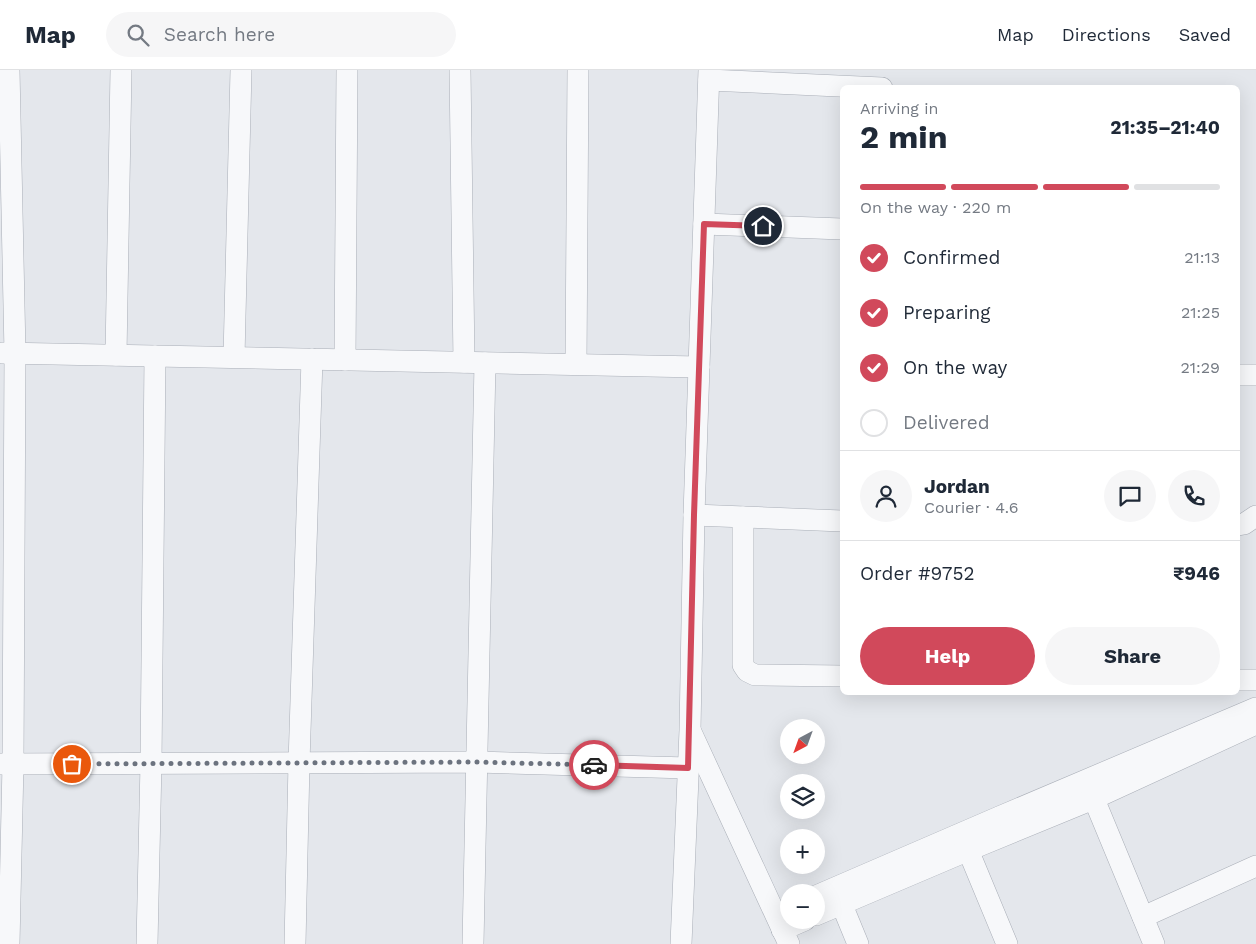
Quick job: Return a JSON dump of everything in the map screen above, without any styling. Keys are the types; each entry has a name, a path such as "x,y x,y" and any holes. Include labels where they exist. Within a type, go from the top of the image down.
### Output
{"street":[{"path":"9,944 7,353 10,70"},
{"path":"116,355 121,70"},
{"path":"234,357 241,70"},
{"path":"345,360 348,70"},
{"path":"460,70 464,362"},
{"path":"576,364 578,70"},
{"path":"681,944 690,730 694,515 709,75 842,85"},
{"path":"704,224 840,229"},
{"path":"7,353 699,367"},
{"path":"147,944 151,763 155,356"},
{"path":"295,944 312,359"},
{"path":"474,944 485,363"},
{"path":"1240,375 1256,375"},
{"path":"694,515 840,520"},
{"path":"1240,525 1256,516"},
{"path":"743,517 742,665 747,672 755,675 840,676"},
{"path":"1240,680 1256,680"},
{"path":"1090,790 1256,708"},
{"path":"825,893 965,842 1256,724"},
{"path":"690,730 780,916"},
{"path":"7,764 477,762 688,768"},
{"path":"1090,790 1154,944"},
{"path":"825,912 842,905 965,842"},
{"path":"965,842 1006,944"},
{"path":"1142,917 1256,866"},
{"path":"842,905 858,944"}],"way so far":[{"path":"72,764 477,762 594,765"}],"route":[{"path":"594,765 688,768 704,224 763,226"}]}
